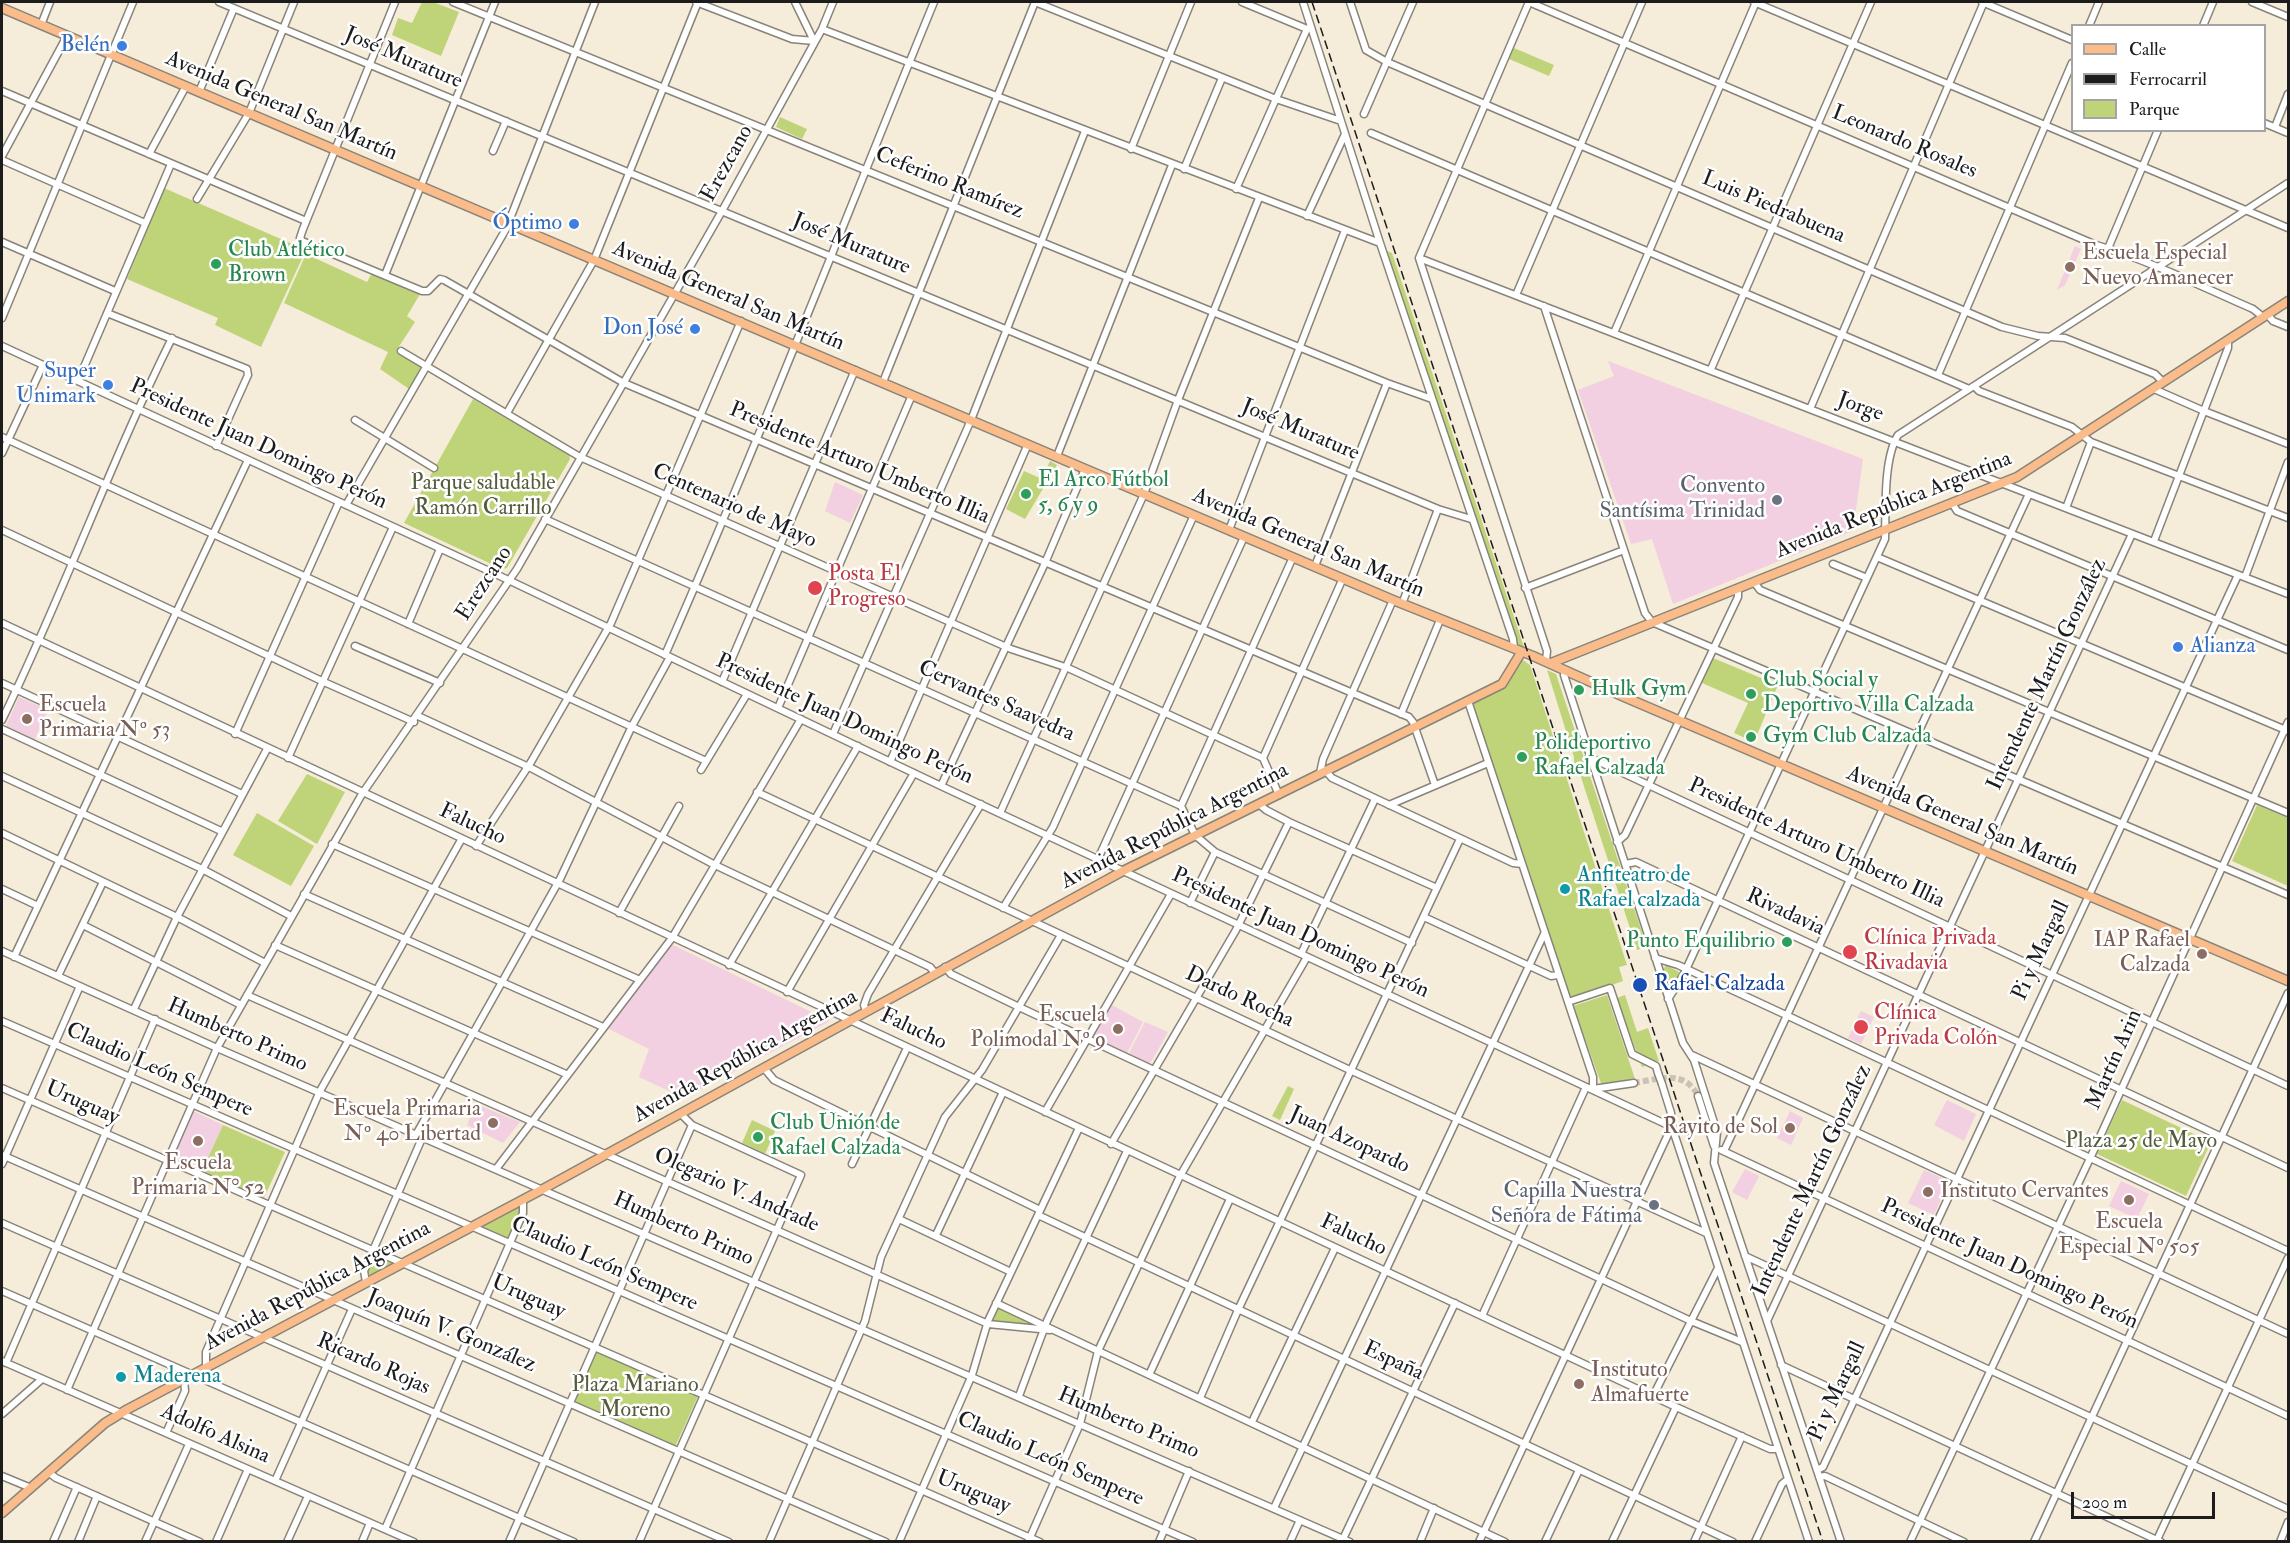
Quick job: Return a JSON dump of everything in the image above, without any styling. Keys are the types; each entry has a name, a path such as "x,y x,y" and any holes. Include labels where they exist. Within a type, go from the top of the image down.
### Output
{"main road":[{"name":"Avenida General San Martín","path":"2,8 1315,566 1440,620 1444,625 1548,662 1680,721 2289,981"},
{"name":"Avenida República Argentina","path":"1548,662 2003,483 2083,435 2289,301"},
{"name":"Avenida General San Martín","path":"1516,652 1564,675 1622,696"},
{"name":"Avenida República Argentina","path":"2,1514 119,1413 543,1189 1123,871 1502,684 1516,652"}],"street":[{"path":"41,25 50,2"},
{"path":"2,318 133,2"},
{"name":"José Murature","path":"219,2 1352,473 1471,519"},
{"path":"196,199 249,113 294,2"},
{"path":"2,92 306,221 395,2"},
{"name":"Ceferino Ramírez","path":"453,2 767,131 867,169 1128,278 1431,399"},
{"path":"385,275 495,2"},
{"path":"235,734 305,578 343,503 385,438 508,223 595,2"},
{"path":"507,413 594,260 697,2 792,39 814,41"},
{"path":"795,2 814,41"},
{"name":"Erezcano","path":"68,1390 218,1048 241,1005 362,794 510,581 767,131 822,29 833,2"},
{"path":"366,1282 364,1271 420,1134 445,1083 557,883 668,656 833,256 934,2"},
{"path":"883,382 1035,2 1276,99 1341,121"},
{"path":"1131,149 1191,2"},
{"path":"1242,2 1255,4 1309,29"},
{"path":"1303,2 1309,29 1516,652"},
{"name":"Luis Piedrabuena","path":"1350,2 1370,54 1387,62 1965,311 2009,329 2065,338 2156,374 2163,382"},
{"path":"1365,114 1413,2"},
{"path":"1529,2 1419,258 1547,651 1548,662"},
{"name":"Leonardo Rosales","path":"1529,2 2096,245 2109,246 2289,327"},
{"path":"1516,295 1642,2"},
{"path":"1614,333 1756,2 2289,228"},
{"path":"1711,369 1871,2"},
{"path":"1810,409 1984,2 2071,39"},
{"path":"2090,24 2099,2"},
{"path":"2204,24 2213,2"},
{"path":"2252,2 2289,17"},
{"path":"199,92 234,8"},
{"path":"822,29 1380,243"},
{"path":"1236,189 1309,29"},
{"path":"67,36 2,158 145,223"},
{"path":"1938,375 2071,68"},
{"path":"1184,169 1222,78"},
{"path":"149,154 186,86"},
{"path":"2275,128 2289,94"},
{"path":"494,151 506,121"},
{"path":"2266,124 2289,133"},
{"path":"833,734 971,420 1084,131"},
{"path":"2109,246 2157,132"},
{"path":"1371,133 1938,375 2072,427 2091,442 2289,518"},
{"path":"1307,216 1345,134"},
{"path":"78,381 171,164"},
{"path":"1056,456 1172,165"},
{"path":"1668,999 1686,969 1885,539 1884,529 1895,440 1900,434 1972,387 2289,183"},
{"path":"1000,813 1068,668 1144,494 1178,400 1259,198"},
{"name":"Presidente Arturo Umberto Illia","path":"306,221 300,238 425,291 440,279 624,383 1401,714 1411,719 1415,726"},
{"path":"1229,530 1345,230"},
{"path":"2,242 115,291"},
{"name":"Jorge","path":"1419,258 2289,594"},
{"path":"1544,306 1645,613 1652,622 2289,895"},
{"path":"107,313 248,371 216,446"},
{"path":"476,846 527,767 608,628 741,321"},
{"path":"2,720 39,641 138,409 172,338"},
{"path":"2154,542 2228,348 2228,340"},
{"name":"Presidente Juan Domingo Perón","path":"2,345 1672,1127"},
{"name":"Centenario de Mayo","path":"401,351 580,457 723,523 1006,647 1068,668 1263,758"},
{"path":"2,453 5,438 43,365"},
{"path":"722,682 855,370"},
{"path":"1315,566 1387,383"},
{"path":"2154,389 2289,444"},
{"path":"778,708 838,573 912,395"},
{"path":"355,420 434,468"},
{"path":"5,438 212,536 706,761"},
{"path":"2066,508 2091,442"},
{"path":"890,762 1028,444"},
{"path":"14,957 248,460"},
{"name":"Pi y Margall","path":"1818,1474 2216,620 2241,576 2289,462"},
{"path":"941,786 1045,563 1085,469"},
{"path":"1724,1151 2029,494"},
{"path":"1952,503 1957,511 2289,650"},
{"path":"1402,604 1438,508"},
{"path":"1003,908 1048,834 1116,690 1194,515"},
{"name":"Cervantes Saavedra","path":"546,519 1181,806"},
{"path":"288,758 393,527"},
{"path":"2,530 324,682 527,767 715,865 930,967 935,973"},
{"name":"Intendente Martín González","path":"1767,1321 2133,534"},
{"path":"1098,859 1244,537"},
{"path":"408,624 440,549"},
{"path":"1526,588 1624,550"},
{"path":"1293,557 1215,735 1181,806 1195,835 1215,852 1412,943"},
{"path":"1877,557 2287,731"},
{"path":"1833,564 1868,578"},
{"path":"1279,795 1263,758 1343,578"},
{"path":"1754,582 1760,590 2289,813"},
{"path":"1617,842 1625,835 1680,721 1738,597 1738,589"},
{"path":"1393,600 1323,759 1323,772 1460,839 1513,863 1522,864"},
{"path":"1401,714 1440,620"},
{"name":"Falucho","path":"2,623 362,794 557,883 1566,1356 1770,1449 1778,1449"},
{"path":"355,646 440,683"},
{"path":"1564,675 1668,999 1683,1043 1692,1055 1717,1132 1714,1163 1840,1542"},
{"path":"2,683 242,794"},
{"path":"700,770 747,693"},
{"path":"1468,701 1593,1077 1607,1087"},
{"path":"496,1168 672,938 801,719"},
{"name":"Martín Arin","path":"1910,1542 2090,1158 2253,799 2287,731 2289,722"},
{"path":"1415,726 1435,785"},
{"path":"2,729 221,831"},
{"path":"729,965 858,746"},
{"path":"134,1010 177,917 221,831 267,749"},
{"name":"Presidente Arturo Umberto Illia","path":"1589,757 2289,1086"},
{"path":"1389,804 1488,763"},
{"path":"787,992 914,773"},
{"path":"2,776 202,869 291,916"},
{"name":"Dardo Rocha","path":"757,792 1352,1071 1706,1233"},
{"path":"1029,1540 1080,1424 1098,1351 1180,1176 1265,1030 1304,956 1325,902 1375,799"},
{"path":"866,1011 864,1005 868,994 981,804"},
{"path":"1259,804 1289,822 1437,888"},
{"path":"619,913 679,806"},
{"path":"1111,1143 1239,925 1289,822"},
{"path":"2,833 177,917 265,963"},
{"path":"1200,1398 1238,1310 1460,839"},
{"path":"206,1366 204,1356 320,1091 461,840"},
{"path":"332,844 640,980"},
{"path":"1190,903 1215,852"},
{"name":"Rivadavia","path":"1625,864 1636,862 2289,1168"},
{"path":"58,976 103,882"},
{"path":"2,889 38,906"},
{"path":"304,894 603,1027"},
{"path":"1045,1112 1171,894"},
{"path":"1424,916 1551,976 1558,975"},
{"path":"83,925 241,1005"},
{"path":"1274,1508 1544,934"},
{"path":"769,1542 862,1328 877,1274 927,1155 949,1111 975,1079 1061,935"},
{"path":"275,945 566,1074"},
{"name":"Humberto Primo","path":"2,951 218,1048 420,1134 1346,1540"},
{"path":"1655,958 1686,969 1786,1015 2289,1251"},
{"name":"Juan Azopardo","path":"945,967 951,974 1019,1007 1691,1321 1742,1342"},
{"path":"2,1164 3,1155 80,986"},
{"path":"1568,1002 1610,988 1632,1054 1656,1066 1671,1113 1672,1127 1706,1233 1809,1542"},
{"path":"2034,1542 2289,993"},
{"name":"Olegario V. Andrade","path":"247,995 608,1153 988,1324 1046,1329"},
{"path":"4,1362 32,1304 155,1019"},
{"name":"Claudio León Sempere","path":"2,1021 1193,1542"},
{"path":"852,1164 907,1048"},
{"path":"1692,1055 2289,1334"},
{"name":"España","path":"764,1068 774,1080 965,1173 1086,1239 1733,1542"},
{"path":"1482,1316 1516,1238 1593,1077"},
{"path":"1589,1088 1634,1083"},
{"name":"Uruguay","path":"2,1088 703,1394 1029,1540 1040,1542"},
{"path":"936,1235 1003,1092"},
{"path":"1698,1096 1714,1146"},
{"path":"639,1542 801,1175 692,1125 681,1114"},
{"path":"509,1542 692,1125"},
{"path":"1479,1542 1603,1280 1672,1127"},
{"path":"899,1542 972,1375 996,1303 1079,1128"},
{"name":"Presidente Juan Domingo Perón","path":"1714,1146 2289,1416"},
{"path":"1018,1396 1127,1151"},
{"name":"Joaquín V. González","path":"3,1155 886,1542"},
{"path":"385,1529 523,1213 523,1199"},
{"path":"1149,1375 1230,1199"},
{"path":"899,1218 1011,1272"},
{"name":"Ricardo Rojas","path":"2,1223 729,1542"},
{"path":"1251,1422 1335,1248"},
{"path":"1745,1256 2289,1509"},
{"path":"1781,1365 2158,1541 2289,1257"},
{"path":"1653,1396 1718,1268"},
{"path":"2,1291 188,1376 301,1422 574,1542"},
{"name":"Olegario V. Andrade","path":"996,1303 1046,1329 1200,1398 1505,1542"},
{"path":"1346,1540 1371,1479 1455,1303"},
{"path":"275,1481 352,1309"},
{"name":"Adolfo Alsina","path":"4,1362 414,1542"},
{"path":"166,1433 188,1376"},
{"path":"2,1414 42,1379"},
{"path":"1612,1542 1676,1407"},
{"path":"1694,1542 1742,1436"},
{"path":"146,1542 189,1444"},
{"path":"216,1542 248,1469"},
{"path":"1545,1542 1579,1470"},
{"path":"1159,1542 1189,1471"},
{"path":"48,1472 200,1542"},
{"path":"1818,1474 1964,1542"},
{"path":"2,1476 31,1488"},
{"path":"1755,1542 1782,1484 1788,1479"},
{"path":"53,1542 77,1487"},
{"path":"78,1542 97,1496"},
{"path":"287,1542 308,1496"},
{"path":"1419,1542 1434,1508"},
{"path":"1290,1542 1300,1520"},
{"path":"2280,1542 2289,1522"},
{"path":"362,1542 370,1523"}],"shaded area":[{"name":"Escuela Especial Nuevo Amanecer","path":"2075,246 2081,249 2065,285 2057,290"},
{"path":"1608,361 1863,459 1853,531 1673,604 1652,539 1631,544 1578,390 1614,376"},
{"path":"835,482 863,495 850,523 825,511"},
{"name":"Escuela Primaria Nº 53","path":"19,697 48,710 34,741 5,728"},
{"path":"671,944 830,1021 684,1098 639,1077 649,1049 607,1028"},
{"name":"Escuela Polimodal Nº 9","path":"1112,1005 1143,1022 1127,1053 1093,1037"},
{"name":"Clínica Privada Colón","path":"1861,1011 1874,1017 1861,1044 1848,1038"},
{"path":"1145,1022 1168,1032 1151,1062 1147,1063 1129,1053"},
{"path":"1947,1100 1976,1114 1964,1141 1934,1125"},
{"name":"Escuela Primaria Nº 40 Libertad","path":"476,1104 520,1122 503,1143 467,1125"},
{"name":"Escuela Primaria N° 52","path":"193,1111 223,1125 202,1171 172,1158"},
{"name":"Rayito de Sol","path":"1790,1111 1803,1118 1791,1145 1777,1138"},
{"path":"1745,1169 1759,1176 1747,1200 1732,1192"},
{"name":"Instituto Cervantes","path":"1924,1170 1949,1181 1934,1215 1908,1203"},
{"name":"Escuela Especial Nº 505","path":"2121,1181 2149,1194 2137,1219 2109,1206"}],"green space":[{"path":"422,2 433,2 459,12 441,56 392,35 398,18 412,23"},
{"path":"1514,48 1554,65 1549,76 1509,59"},
{"path":"780,117 807,129 802,139 776,127"},
{"name":"Club Atlético Brown","path":"164,188 306,250 261,347 215,325 218,318 127,279"},
{"path":"1385,250 1392,253 1524,647 1516,644"},
{"path":"306,254 367,282 372,273 420,294 407,316 415,322 396,351 421,367 409,389 380,369 388,352 284,303"},
{"name":"Parque saludable Ramón Carrillo","path":"473,399 569,454 570,459 507,568 502,569 404,523"},
{"name":"El Arco Fútbol 5, 6 y 9","path":"1050,461 1057,465 1025,519 1006,509 1024,471 1042,479"},
{"name":"Club Social y Deportivo Villa Calzada","path":"1713,658 1778,685 1754,742 1734,733 1748,703 1702,683"},
{"path":"1523,660 1530,665 1627,965 1619,967 1623,981 1573,999 1570,999 1472,704 1509,682 1519,662"},
{"path":"1547,670 1556,674 1647,947 1637,950 1580,774 1574,766 1574,757"},
{"path":"307,774 345,792 317,844 278,821"},
{"path":"2257,805 2288,818 2288,886 2232,861"},
{"path":"257,813 314,846 291,886 233,855"},
{"path":"1666,965 1681,973 1673,987 1667,984 1662,971"},
{"path":"1607,995 1635,1079 1602,1086 1573,1006"},
{"path":"1625,995 1637,1032 1648,1028 1659,1061 1642,1067 1617,998"},
{"path":"1288,1086 1294,1089 1280,1120 1272,1116"},
{"name":"Plaza 25 de Mayo","path":"2122,1100 2211,1142 2186,1196 2097,1154"},
{"name":"Club Unión de Rafael Calzada","path":"752,1120 775,1131 765,1154 742,1143"},
{"path":"223,1125 285,1152 264,1198 202,1171"},
{"path":"523,1199 524,1204 510,1244 471,1226"},
{"path":"375,1255 395,1262 371,1276 367,1271"},
{"path":"997,1306 1036,1325 993,1323 991,1321"},
{"name":"Plaza Mariano Moreno","path":"595,1350 698,1396 675,1447 572,1401"}],"tunnel":[{"path":"1634,1083 1661,1078 1678,1079 1686,1082 1698,1096"}],"railway":[{"path":"1312,2 1823,1542"}],"place":[{"name":"Belén","path":"122,46"},
{"name":"Óptimo","path":"574,224"},
{"name":"Club Atlético Brown","path":"216,264"},
{"name":"Escuela Especial Nuevo Amanecer","path":"2070,267"},
{"name":"Don José","path":"695,329"},
{"name":"Super Unimark","path":"108,385"},
{"name":"El Arco Fútbol 5, 6 y 9","path":"1026,494"},
{"name":"Convento Santísima Trinidad","path":"1777,500"},
{"name":"Posta El Progreso","path":"815,588"},
{"name":"Alianza","path":"2178,647"},
{"name":"Hulk Gym","path":"1579,690"},
{"name":"Club Social y Deportivo Villa Calzada","path":"1751,694"},
{"name":"Escuela Primaria Nº 53","path":"27,719"},
{"name":"Gym Club Calzada","path":"1751,737"},
{"name":"Polideportivo Rafael Calzada","path":"1522,757"},
{"name":"Anfiteatro de Rafael calzada","path":"1565,889"},
{"name":"Punto Equilibrio","path":"1787,942"},
{"name":"Clínica Privada Rivadavia","path":"1850,952"},
{"name":"IAP Rafael Calzada","path":"2202,954"},
{"name":"Rafael Calzada","path":"1640,985"},
{"name":"Clínica Privada Colón","path":"1861,1027"},
{"name":"Escuela Polimodal Nº 9","path":"1118,1029"},
{"name":"Escuela Primaria Nº 40 Libertad","path":"493,1123"},
{"name":"Rayito de Sol","path":"1790,1128"},
{"name":"Club Unión de Rafael Calzada","path":"758,1137"},
{"name":"Escuela Primaria N° 52","path":"198,1141"},
{"name":"Instituto Cervantes","path":"1928,1192"},
{"name":"Escuela Especial Nº 505","path":"2129,1200"},
{"name":"Capilla Nuestra Señora de Fátima","path":"1654,1205"},
{"name":"Maderena","path":"121,1377"},
{"name":"Instituto Almafuerte","path":"1579,1384"}]}
